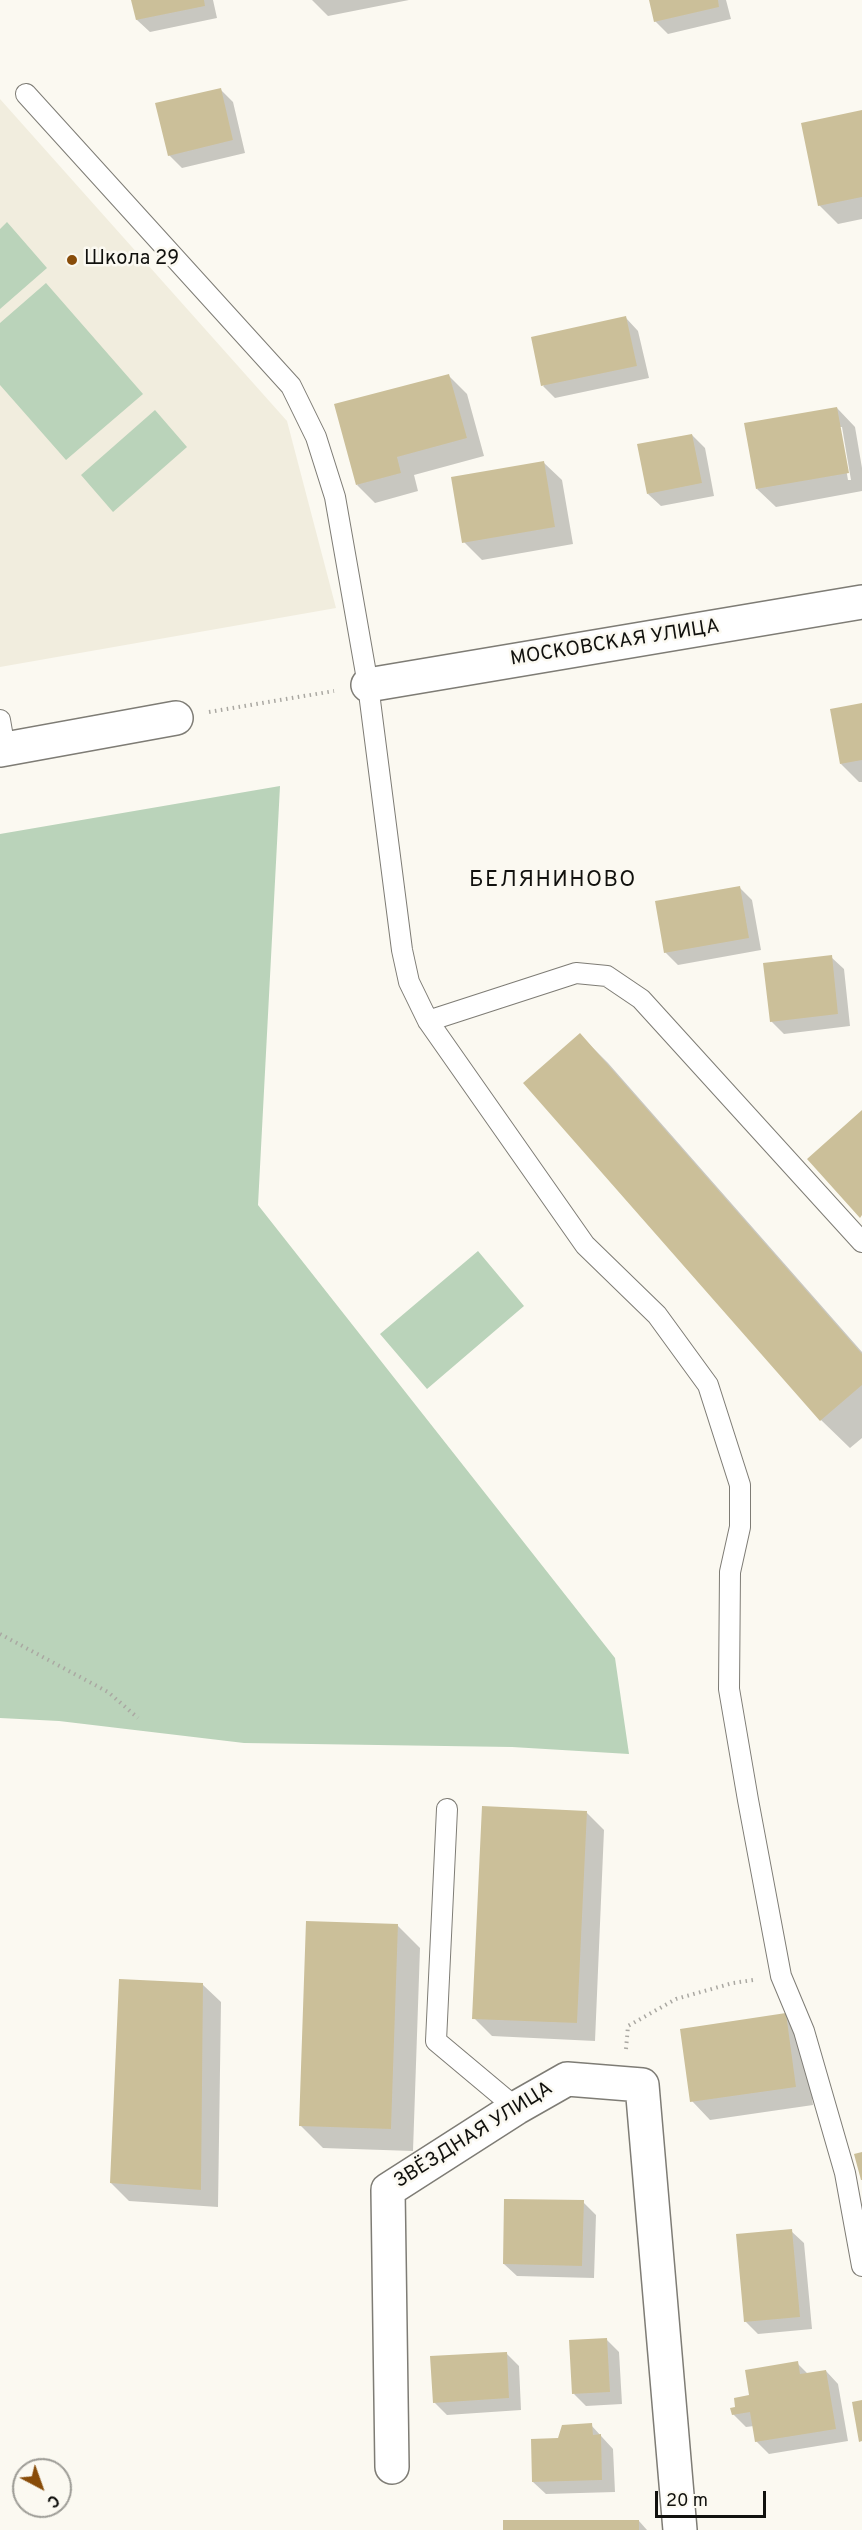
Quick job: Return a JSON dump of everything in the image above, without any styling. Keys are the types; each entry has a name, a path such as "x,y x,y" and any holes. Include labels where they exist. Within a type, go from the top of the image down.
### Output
{"street":[{"name":"МОСКОВСКАЯ УЛИЦА","path":"368,685 862,602"},
{"path":"2,739 176,718"},
{"name":"ЗВЁЗДНАЯ УЛИЦА","path":"392,2467 388,2190 516,2108 567,2079 642,2085 680,2530"}],"lane":[{"path":"26,94 291,386 316,437 335,497 368,685 402,950 409,982 428,1021 585,1245 657,1315 708,1385 740,1485 740,1527 730,1572 729,1689 781,1976 804,2031 845,2173 862,2266"},
{"path":"428,1021 576,973 607,976 641,999 862,1242"},
{"path":"447,1809 436,2041 516,2108"}],"path":[{"path":"176,718 368,685"},
{"path":"0,1634 108,1692 138,1718"},
{"path":"622,2083 628,2026 676,1999 733,1983 781,1976"}],"shaded area":[{"name":"Школа 29","path":"0,99 287,421 336,608 0,667"}],"green space":[{"path":"7,222 47,268 0,309 0,229"},
{"path":"46,283 143,394 66,460 0,385 0,323"},
{"path":"155,410 187,447 113,512 81,475"},
{"path":"280,786 258,1205 615,1658 629,1754 512,1747 244,1743 59,1721 0,1718 0,834"},
{"path":"478,1251 524,1306 427,1389 380,1334"}],"building":[{"path":"131,0 204,0 205,6 136,20"},
{"path":"649,0 718,0 719,7 654,22"},
{"path":"221,88 233,140 168,156 155,103"},
{"path":"862,110 862,197 818,206 801,123"},
{"path":"626,316 637,366 541,386 531,337"},
{"path":"449,374 467,438 397,457 401,473 356,485 334,404"},
{"path":"837,407 849,473 756,489 744,423"},
{"path":"692,434 702,483 647,494 637,444"},
{"path":"544,461 555,527 462,543 451,477"},
{"path":"862,703 862,760 840,764 830,709"},
{"path":"740,886 749,938 664,953 655,901"},
{"path":"832,955 838,1014 770,1022 763,963"},
{"path":"580,1033 862,1354 862,1385 820,1421 523,1083"},
{"path":"862,1110 862,1215 860,1218 807,1159"},
{"path":"482,1806 587,1811 577,2023 472,2019"},
{"path":"306,1921 398,1924 391,2129 299,2126"},
{"path":"119,1979 203,1983 201,2190 110,2183"},
{"path":"786,2013 796,2087 690,2102 680,2029"},
{"path":"862,2152 862,2180 861,2180 854,2154"},
{"path":"504,2199 584,2200 582,2266 503,2264"},
{"path":"792,2229 800,2317 744,2322 736,2234"},
{"path":"607,2338 610,2392 572,2394 569,2340"},
{"path":"507,2352 509,2398 433,2403 430,2356"},
{"path":"798,2361 800,2374 826,2370 836,2429 755,2442 750,2412 732,2415 730,2408 735,2407 734,2398 749,2395 745,2370"},
{"path":"862,2400 862,2441 859,2442 852,2402"},
{"path":"592,2423 593,2435 601,2434 602,2480 532,2482 531,2439 558,2438 562,2425"},
{"path":"503,2520 639,2520 639,2530 503,2530"}],"place":[{"name":"Школа 29","path":"72,260"}],"district":[{"name":"БЕЛЯНИНОВО","path":"553,882"}]}
